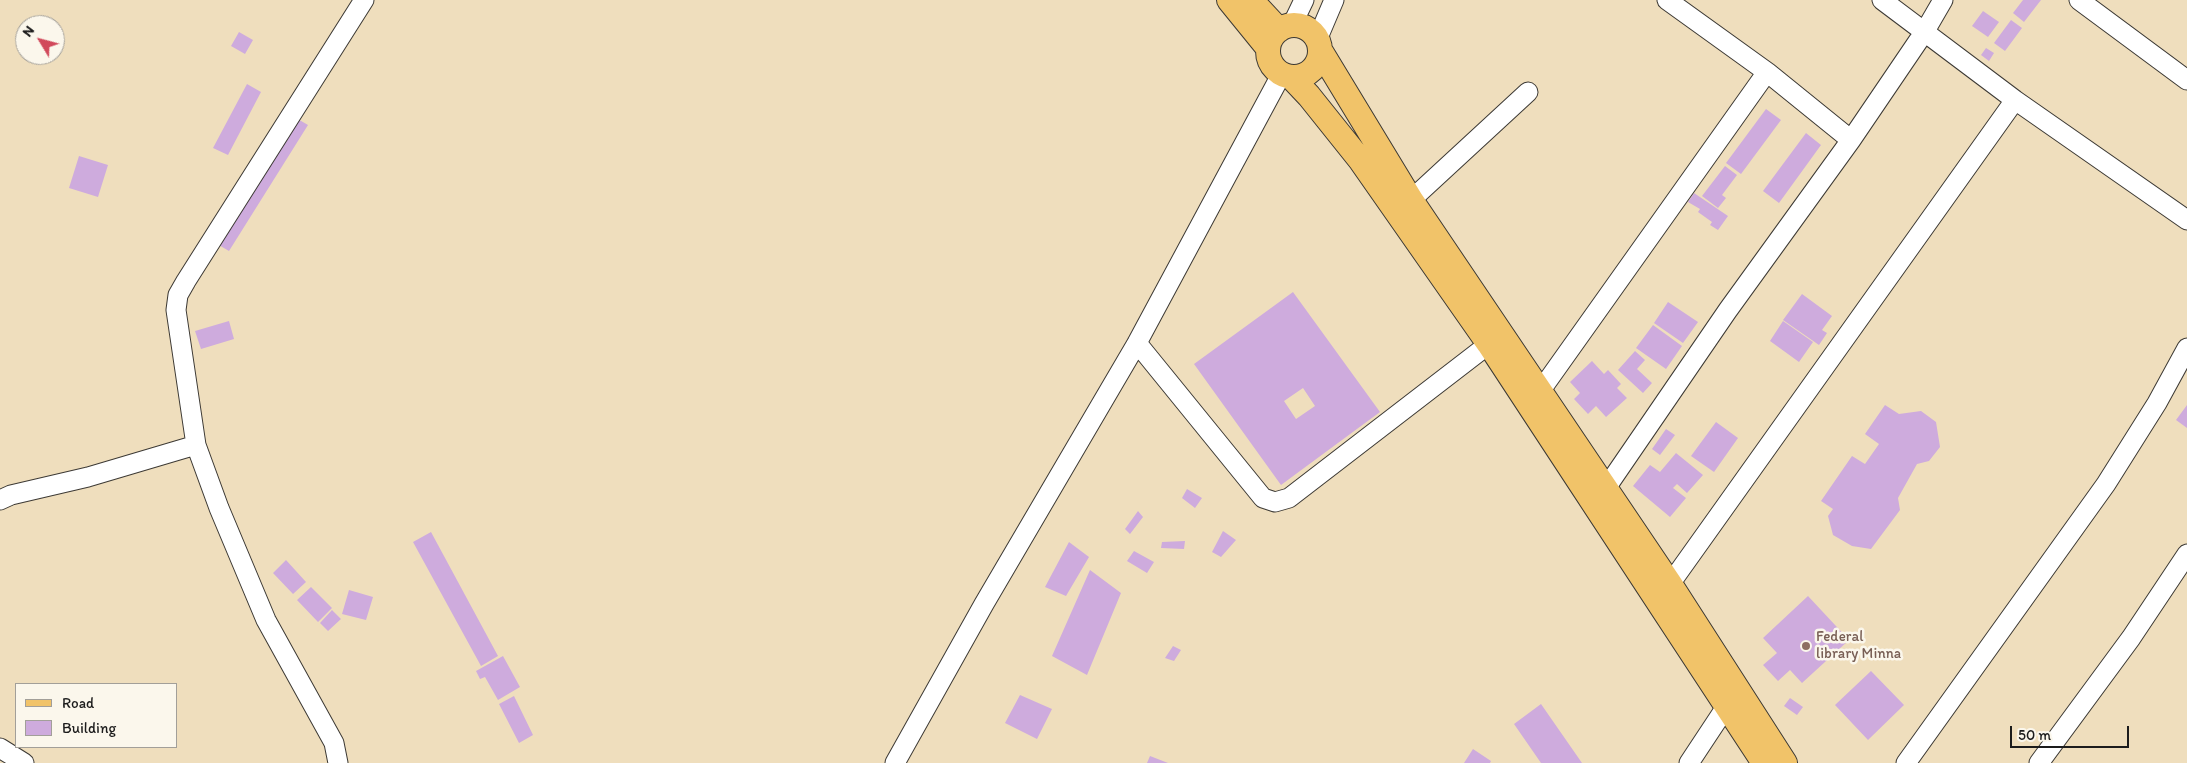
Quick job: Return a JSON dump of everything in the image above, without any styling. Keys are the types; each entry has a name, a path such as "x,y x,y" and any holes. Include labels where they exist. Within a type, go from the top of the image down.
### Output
{"main road":[{"path":"1229,0 1279,34"},
{"path":"1251,0 1279,34"},
{"path":"1758,760 1726,707 1488,344 1361,161 1309,96 1287,76 1273,68 1268,58 1279,34 1302,26 1311,32 1411,200 1541,390 1670,584 1785,763"},
{"path":"1287,76 1309,72 1319,58 1318,45"}],"street":[{"path":"338,763 334,743 266,620 219,508 196,445 176,310 178,295 364,0"},
{"path":"1279,34 1304,0"},
{"path":"1318,45 1334,0"},
{"path":"1667,0 1767,72 1851,140"},
{"path":"1882,0 2015,100 2187,220"},
{"path":"1606,488 1728,310 1851,140 1925,31 1942,0"},
{"path":"2079,0 2187,80"},
{"path":"1541,390 1767,72"},
{"path":"895,763 984,604 1137,343 1287,76"},
{"path":"1411,200 1528,92"},
{"path":"1670,584 2015,100"},
{"path":"1137,343 1263,498 1275,502 1289,498 1488,344"},
{"path":"1906,763 2106,484 2157,403 2187,348"},
{"path":"0,500 88,477 196,445"},
{"path":"2039,763 2131,638 2187,554"},
{"path":"1689,763 1726,707"},
{"path":"0,748 24,763"}],"building":[{"path":"2023,0 2041,0 2024,22 2013,13"},
{"path":"1983,11 1999,22 1988,37 1972,26"},
{"path":"2011,20 2022,28 2005,51 1994,43"},
{"path":"239,32 253,40 245,54 231,46"},
{"path":"1986,48 1994,53 1989,61 1981,55"},
{"path":"247,84 261,92 228,155 213,148"},
{"path":"1766,109 1781,120 1741,174 1726,163"},
{"path":"296,118 308,125 229,251 217,244"},
{"path":"1806,133 1821,145 1779,203 1763,191"},
{"path":"79,156 108,165 98,197 69,188"},
{"path":"1725,166 1737,175 1722,195 1726,198 1718,208 1702,196"},
{"path":"1694,193 1728,216 1718,230 1710,225 1712,222 1698,212 1700,209 1688,202"},
{"path":"1293,292 1380,412 1281,485 1194,364","holes":["1303,388 1315,406 1296,419 1284,401"]},
{"path":"1802,294 1832,316 1822,330 1827,333 1819,345 1783,320"},
{"path":"1668,302 1698,322 1683,343 1654,323"},
{"path":"229,321 234,339 201,349 195,331"},
{"path":"1783,321 1813,342 1799,362 1770,341"},
{"path":"1653,325 1682,346 1666,369 1636,348"},
{"path":"1635,351 1645,360 1637,369 1652,383 1643,393 1618,370"},
{"path":"1592,361 1604,374 1608,370 1621,384 1617,388 1627,398 1606,417 1596,406 1588,414 1574,399 1580,393 1570,382"},
{"path":"1885,405 1899,414 1921,411 1936,422 1940,447 1929,461 1917,464 1898,498 1900,510 1871,549 1852,546 1833,535 1828,516 1833,509 1821,501 1852,456 1865,464 1879,444 1865,434"},
{"path":"2187,405 2187,428 2176,420"},
{"path":"1716,422 1738,438 1714,472 1691,456"},
{"path":"1666,429 1675,435 1660,455 1652,449"},
{"path":"1676,453 1703,475 1687,493 1677,484 1673,488 1686,498 1670,517 1633,486 1650,465 1660,472"},
{"path":"1187,489 1202,498 1195,508 1182,498"},
{"path":"1138,511 1143,517 1130,534 1125,529"},
{"path":"1223,531 1236,540 1221,557 1212,552"},
{"path":"431,532 498,656 481,666 413,542"},
{"path":"1185,541 1184,549 1161,548 1162,542"},
{"path":"1069,542 1089,557 1066,596 1045,587"},
{"path":"1134,551 1154,562 1147,573 1127,561"},
{"path":"286,560 306,582 293,594 273,573"},
{"path":"1090,570 1121,593 1087,675 1052,656"},
{"path":"311,587 332,608 318,622 297,600"},
{"path":"349,590 373,597 366,620 342,614"},
{"name":"Federal library Minna","path":"1808,596 1849,640 1802,683 1790,670 1778,681 1763,665 1777,653 1763,638"},
{"path":"332,610 341,619 328,631 320,623"},
{"path":"1173,646 1181,650 1174,661 1165,658"},
{"path":"503,656 520,687 498,700 485,677 480,679 476,671"},
{"path":"1871,671 1904,705 1868,740 1835,705"},
{"path":"1020,695 1052,709 1037,739 1005,723"},
{"path":"514,696 533,735 519,743 499,704"},
{"path":"1790,698 1803,707 1797,715 1784,706"},
{"path":"1541,704 1582,763 1541,763 1514,724"},
{"path":"1473,749 1491,761 1490,763 1464,763"},
{"path":"1150,756 1168,763 1147,763"}],"place":[{"name":"Federal library Minna","path":"1806,646"}]}
